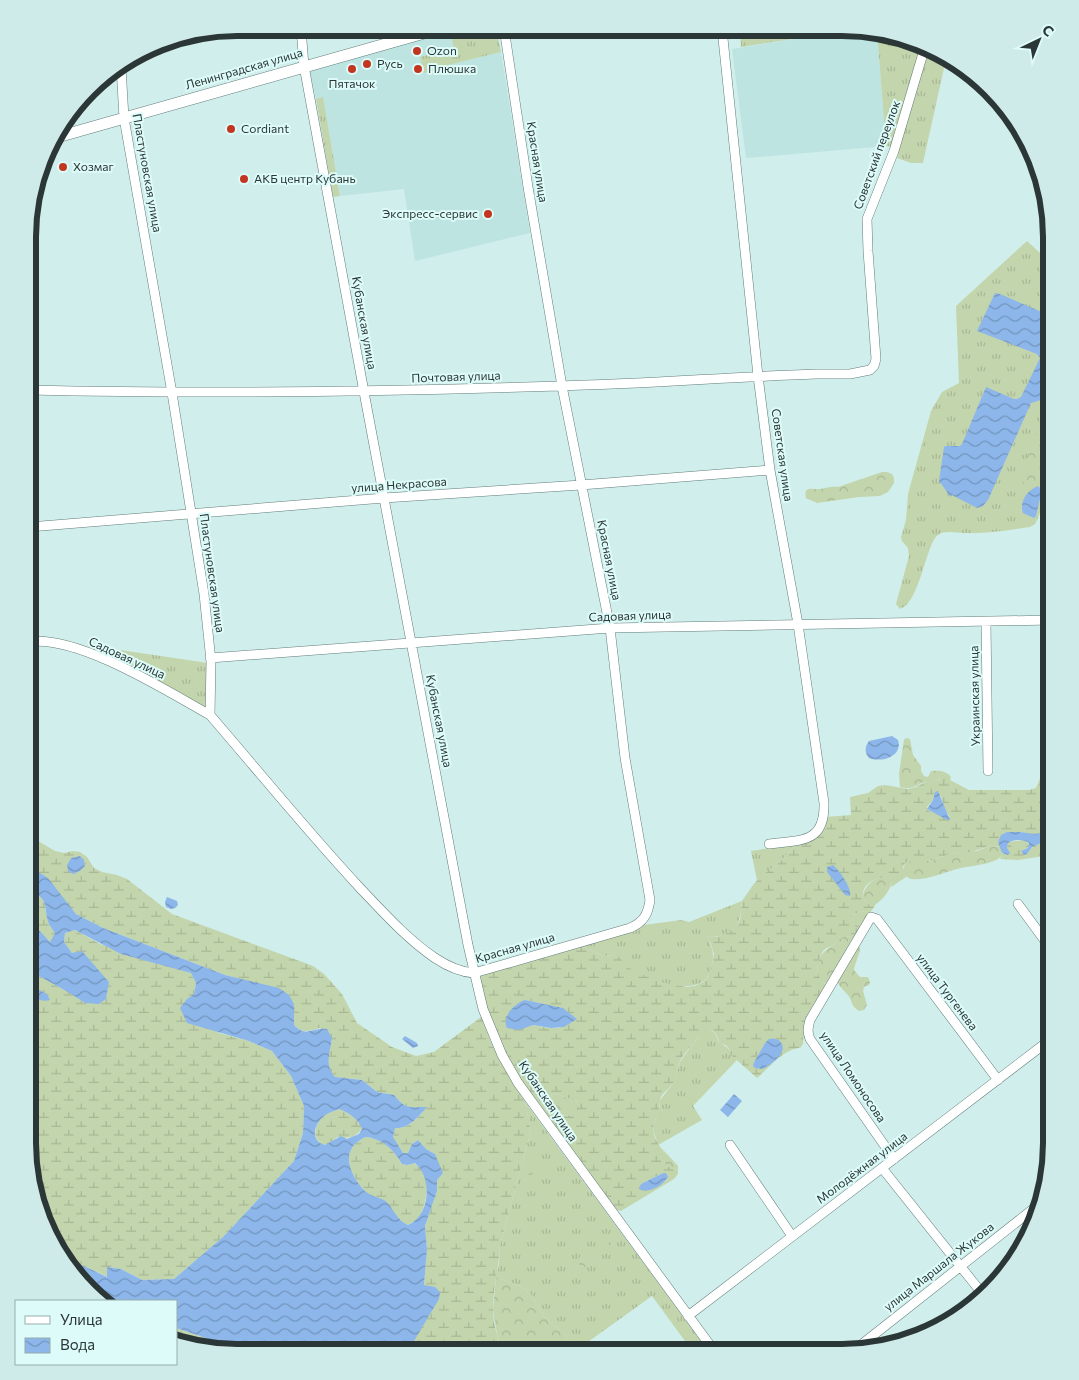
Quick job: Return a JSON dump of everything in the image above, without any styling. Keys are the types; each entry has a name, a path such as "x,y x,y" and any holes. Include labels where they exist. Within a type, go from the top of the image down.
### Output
{"main road":[{"name":"Ленинградская улица","path":"64,135 413,36"}],"street":[{"name":"Кубанская улица","path":"302,36 304,66 364,392 479,996 502,1055 518,1083 709,1344"},
{"name":"Красная улица","path":"474,973 630,928 642,921 648,913 650,893 625,758 610,628 562,386 528,186 505,36"},
{"name":"Советская улица","path":"723,36 758,376 770,470 798,624 823,792 823,819 819,830 813,835 798,841 769,844"},
{"name":"Советский переулок","path":"876,359 867,219 894,152 923,54"},
{"name":"Пластуновская улица","path":"121,74 124,118 172,393 204,594 210,658 210,715"},
{"name":"Почтовая улица","path":"36,390 172,393 364,392 562,386 758,376 836,375 866,372 873,369 876,359"},
{"name":"улица Некрасова","path":"36,526 384,498 770,470"},
{"name":"Садовая улица","path":"210,658 610,628 1043,620"},
{"name":"Украинская улица","path":"986,622 988,771"},
{"name":"Садовая улица","path":"36,642 51,641 88,652 128,670 210,715"},
{"path":"210,715 339,865 408,936 426,952 444,963 462,971 474,973"},
{"path":"1018,904 1043,938"},
{"name":"улица Тургенева","path":"808,1034 810,1020 871,917 877,919 998,1080"},
{"name":"улица Ломоносова","path":"808,1034 894,1159"},
{"name":"Молодёжная улица","path":"688,1316 1043,1045"},
{"path":"730,1145 792,1236"},
{"path":"882,1168 979,1290"},
{"name":"улица Маршала Жукова","path":"864,1342 1030,1211"}],"shaded area":[{"path":"435,36 451,36 454,48 420,57 448,67 447,65 501,52 530,233 415,261 404,189 340,196 323,98 316,99 309,69"},
{"path":"813,36 878,39 886,146 746,158 732,49"}],"green space":[{"path":"451,36 498,36 501,52 424,73 420,57 454,48"},
{"path":"740,36 812,36 741,47"},
{"path":"878,39 894,43 920,53 892,147 886,146"},
{"path":"926,55 945,65 923,163 911,163 897,158"},
{"path":"323,97 340,196 333,197 316,99"},
{"path":"1027,241 1043,256 1043,505 1035,524 1030,527 997,532 947,532 938,535 930,549 913,596 900,609 896,604 909,556 908,548 901,537 906,520 908,494 931,411 942,392 959,383 956,306"},
{"path":"1043,420 1043,490 1040,487 1034,487 1030,490 1021,480 1021,474 1037,429"},
{"path":"882,472 892,474 894,483 888,492 880,496 817,503 806,498 806,491 809,489 838,487"},
{"path":"93,646 208,663 206,707 91,650"},
{"path":"906,738 910,739 913,755 921,766 924,776 928,777 931,771 940,771 949,775 951,777 950,780 931,780 909,788 900,787 899,774 904,740"},
{"path":"1043,773 1043,836 1020,832 1007,832 998,842 1001,847 990,846 971,852 958,852 928,861 910,861 905,863 903,867 906,877 891,887 892,879 885,877 873,881 866,886 863,890 863,897 870,906 876,904 868,916 865,912 861,911 852,915 852,925 857,928 861,927 852,943 851,937 843,937 825,949 821,954 818,974 823,982 827,984 804,1029 803,1044 800,1048 782,1055 757,1078 731,1055 726,1045 720,1044 713,1031 709,1031 700,1037 680,1061 673,1083 661,1097 659,1112 654,1124 656,1140 665,1152 662,1151 660,1153 661,1159 667,1166 678,1169 678,1174 674,1179 621,1211 614,1209 559,1136 508,1057 485,1003 480,976 580,946 605,956 613,955 619,957 634,971 660,982 686,987 695,986 708,977 712,965 714,954 711,944 705,936 717,937 731,931 740,920 742,901 760,877 780,862 796,844 803,842 826,817 851,815 850,797 868,793 878,786 885,785 908,789 929,780 950,780 969,790 1029,790 1036,788","holes":["935,792 941,796 944,808 950,817 929,811 927,807 933,800","525,1000 562,1008 576,1019 565,1026 556,1028 533,1025","765,1043 778,1058 763,1069 754,1062","556,1094 577,1101 577,1112 567,1116 548,1112 544,1108 544,1098","663,1173 667,1180 652,1189 641,1184"]},
{"path":"36,840 55,851 64,853 80,852 87,857 94,868 127,879 172,914 313,966 324,974 342,994 357,1023 392,1047 416,1056 434,1052 481,1017 493,1047 525,1102 531,1130 500,1245 493,1309 500,1344 412,1344 424,1286 427,1250 425,1226 437,1191 435,1154 426,1149 418,1140 412,1144 408,1153 403,1153 393,1138 395,1128 404,1127 413,1122 426,1107 405,1105 394,1095 377,1092 362,1080 335,1077 328,1063 332,1039 320,1028 303,1031 297,1028 294,1025 294,1004 251,982 225,975 103,928 76,914 62,897 36,872"},
{"path":"1024,840 1030,845 1023,850 1024,855 1032,847 1043,842 1043,856 1018,860 1000,859 1002,853 1008,855 1008,842"},
{"path":"796,844 780,862 757,880 751,851"},
{"path":"990,846 1001,847 1002,856 988,863 917,879 908,878 903,872 905,863 910,861 928,861 958,852 977,851"},
{"path":"888,876 892,879 892,883 888,891 881,900 870,906 863,897 866,888 871,882"},
{"path":"36,894 44,902 48,922 55,933 51,943 40,931 36,930"},
{"path":"742,901 739,920 732,929 720,936 706,936 711,945 713,962 705,980 696,985 675,986 652,980 634,972 613,955 605,956 580,946 632,932 644,925 681,920 689,922"},
{"path":"861,911 865,912 868,916 861,927 857,928 850,921 852,915"},
{"path":"75,930 100,944 191,973 196,983 194,995 187,999 219,1033 249,1041 272,1051 291,1076 304,1106 303,1133 294,1161 223,1237 174,1279 142,1280 121,1269 107,1267 108,1277 76,1262 57,1231 43,1195 38,1169 36,1142 36,998 38,1000 36,974 85,1003 109,982 96,968 72,953 64,942 65,933"},
{"path":"842,937 851,937 852,943 827,984 821,981 818,976 819,961 825,952"},
{"path":"857,946 860,947 860,950 854,970 860,977 868,977 870,982 869,985 864,987 863,991 867,1005 864,1010 859,1011 854,1007 849,996 837,980"},
{"path":"709,1030 714,1032 720,1044 728,1048 737,1060 693,1106 702,1120 658,1145 654,1124 660,1100 672,1085 680,1062 691,1046 703,1033"},
{"path":"556,1094 577,1101 578,1112 570,1116 564,1116 547,1112 544,1108 544,1098"},
{"path":"525,1102 703,1344 687,1344 652,1296 585,1344 570,1344 566,1336 544,1317 530,1293 520,1286 496,1277 500,1245 531,1130"},
{"path":"339,1109 353,1116 362,1128 354,1136 348,1138 337,1137 325,1145 320,1143 315,1135 319,1121 327,1114"},
{"path":"365,1137 382,1142 395,1154 402,1164 414,1163 424,1173 427,1186 426,1200 419,1217 408,1225 400,1220 387,1203 366,1192 352,1172 349,1155 355,1144"},
{"path":"662,1151 678,1166 678,1169 676,1170 663,1162 660,1156"},
{"path":"528,1163 532,1163 536,1169 532,1175 528,1175 524,1171 524,1167"},
{"path":"609,1242 613,1242 617,1248 613,1254 609,1254 605,1250 605,1246"},
{"path":"582,1255 586,1255 590,1261 586,1267 582,1267 578,1263 578,1259"},
{"path":"496,1277 520,1286 530,1293 544,1317 566,1336 570,1344 500,1344 493,1310"},
{"path":"178,1329 217,1342 178,1335"}],"water":[{"path":"995,293 1043,313 1043,399 1031,403 988,500 983,506 977,508 952,495 950,496 939,481 944,447 960,446 962,444 986,387 1014,399 1021,397 1040,358 1037,354 977,331"},
{"path":"1038,486 1042,490 1034,518 1023,513 1022,505 1027,493"},
{"path":"892,736 898,740 899,746 894,754 880,760 869,758 866,750 869,741"},
{"path":"938,791 950,820 927,809 933,800 935,792"},
{"path":"1007,832 1035,834 1043,833 1043,842 1032,847 1024,855 1021,851 1028,848 1029,843 1021,840 1013,841 1008,843 1007,848 1010,853 1008,855 1002,853 998,842 1001,835"},
{"path":"80,856 84,860 85,866 73,874 68,871 67,865 71,858"},
{"path":"833,865 845,880 850,896 845,895 827,872 827,867"},
{"path":"36,870 48,878 76,914 103,928 225,975 279,988 289,995 294,1004 294,1025 298,1029 306,1031 327,1029 332,1038 329,1063 335,1077 362,1080 377,1092 394,1095 405,1105 427,1107 405,1127 395,1128 393,1137 403,1153 408,1153 412,1144 418,1140 426,1149 435,1154 443,1173 437,1180 437,1191 425,1226 427,1250 424,1285 435,1287 440,1292 439,1299 413,1344 217,1342 178,1329 178,1300 112,1300 86,1275 76,1262 107,1277 107,1267 121,1269 142,1280 174,1279 223,1237 294,1161 303,1133 304,1106 291,1076 272,1051 249,1041 187,1023 180,1008 194,994 196,983 191,973 121,954 75,930 65,933 64,942 72,953 82,951 109,982 106,999 99,1004 85,1003 36,974 36,930 40,931 50,942 55,933 48,922 44,902 36,894","holes":["339,1109 358,1122 362,1129 359,1134 347,1139 341,1136 325,1145 320,1143 315,1135 319,1121 327,1114","365,1137 387,1146 402,1164 415,1163 425,1178 425,1205 421,1214 408,1225 400,1220 384,1200 366,1192 352,1172 349,1161 352,1148"]},
{"path":"167,897 177,901 178,905 175,908 166,907"},
{"path":"36,988 47,994 50,1000 40,1000 36,998"},
{"path":"525,1000 563,1008 577,1019 564,1027 551,1028 533,1025 519,1030 507,1028 507,1015 517,1004"},
{"path":"405,1036 417,1043 418,1046 413,1048 402,1039"},
{"path":"769,1039 777,1039 782,1043 782,1052 763,1069 755,1068 753,1066 754,1062"},
{"path":"734,1094 742,1101 728,1117 720,1110"},
{"path":"666,1173 668,1177 659,1186 651,1190 639,1189 641,1184"}],"place":[{"name":"Ozon","path":"417,51"},
{"name":"Русь","path":"367,64"},
{"name":"Пятачок","path":"352,69"},
{"name":"Плюшка","path":"418,69"},
{"name":"Cordiant","path":"231,129"},
{"name":"Хозмаг","path":"63,167"},
{"name":"АКБ центр Кубань","path":"244,179"},
{"name":"Экспресс-сервис","path":"488,214"}]}
